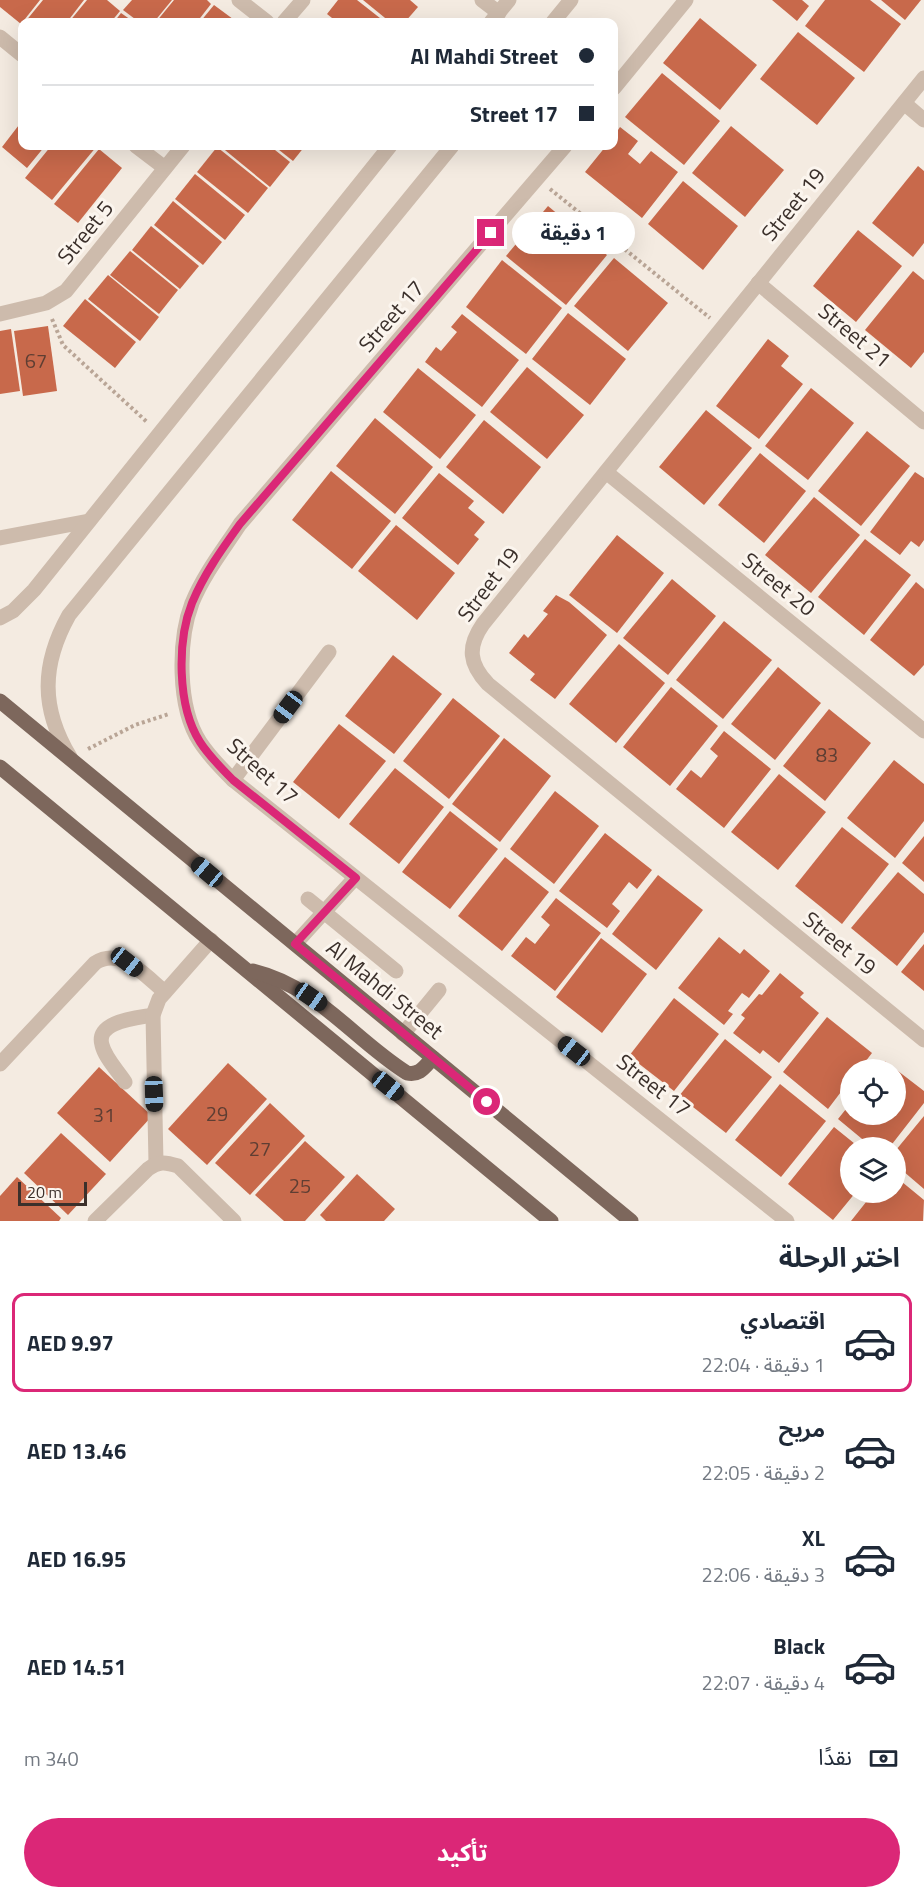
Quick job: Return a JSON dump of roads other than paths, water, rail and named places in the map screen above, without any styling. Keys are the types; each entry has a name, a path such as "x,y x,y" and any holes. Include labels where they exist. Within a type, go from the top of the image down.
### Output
{"main road":[{"name":"Al Mahdi Street","path":"0,701 631,1221"},
{"path":"0,767 551,1221"},
{"path":"247,970 281,980 311,997 407,1073 420,1072 433,1058"}],"street":[{"path":"239,0 262,18"},
{"path":"287,18 303,0"},
{"path":"482,0 495,18 509,0"},
{"path":"556,18 571,0"},
{"path":"618,83 686,0"},
{"path":"0,37 18,52"},
{"name":"Street 19","path":"924,78 475,635 472,648 473,662 479,675 497,692 924,1041"},
{"path":"904,103 924,120"},
{"path":"141,150 165,168"},
{"name":"Street 5","path":"0,314 46,303 66,291 180,150"},
{"path":"0,618 24,601 387,150"},
{"path":"70,758 54,726 47,690 52,651 69,615 449,150"},
{"name":"Street 17","path":"562,150 240,524 208,570 192,604 184,642 181,675 186,708 199,740 233,780 788,1221"},
{"name":"Street 21","path":"758,283 924,422"},
{"name":"Street 20","path":"606,472 924,731"},
{"path":"0,538 89,521"},
{"path":"233,780 329,652"},
{"path":"295,944 356,878"},
{"path":"308,899 396,971"},
{"path":"156,1163 153,1015 159,999 212,940"},
{"path":"0,1064 100,959 120,958 165,992"},
{"path":"404,1034 439,990"},
{"path":"125,1082 101,1044 102,1034 107,1027 117,1023 153,1015"},
{"path":"95,1221 156,1163 165,1162 178,1166 234,1221"}]}
